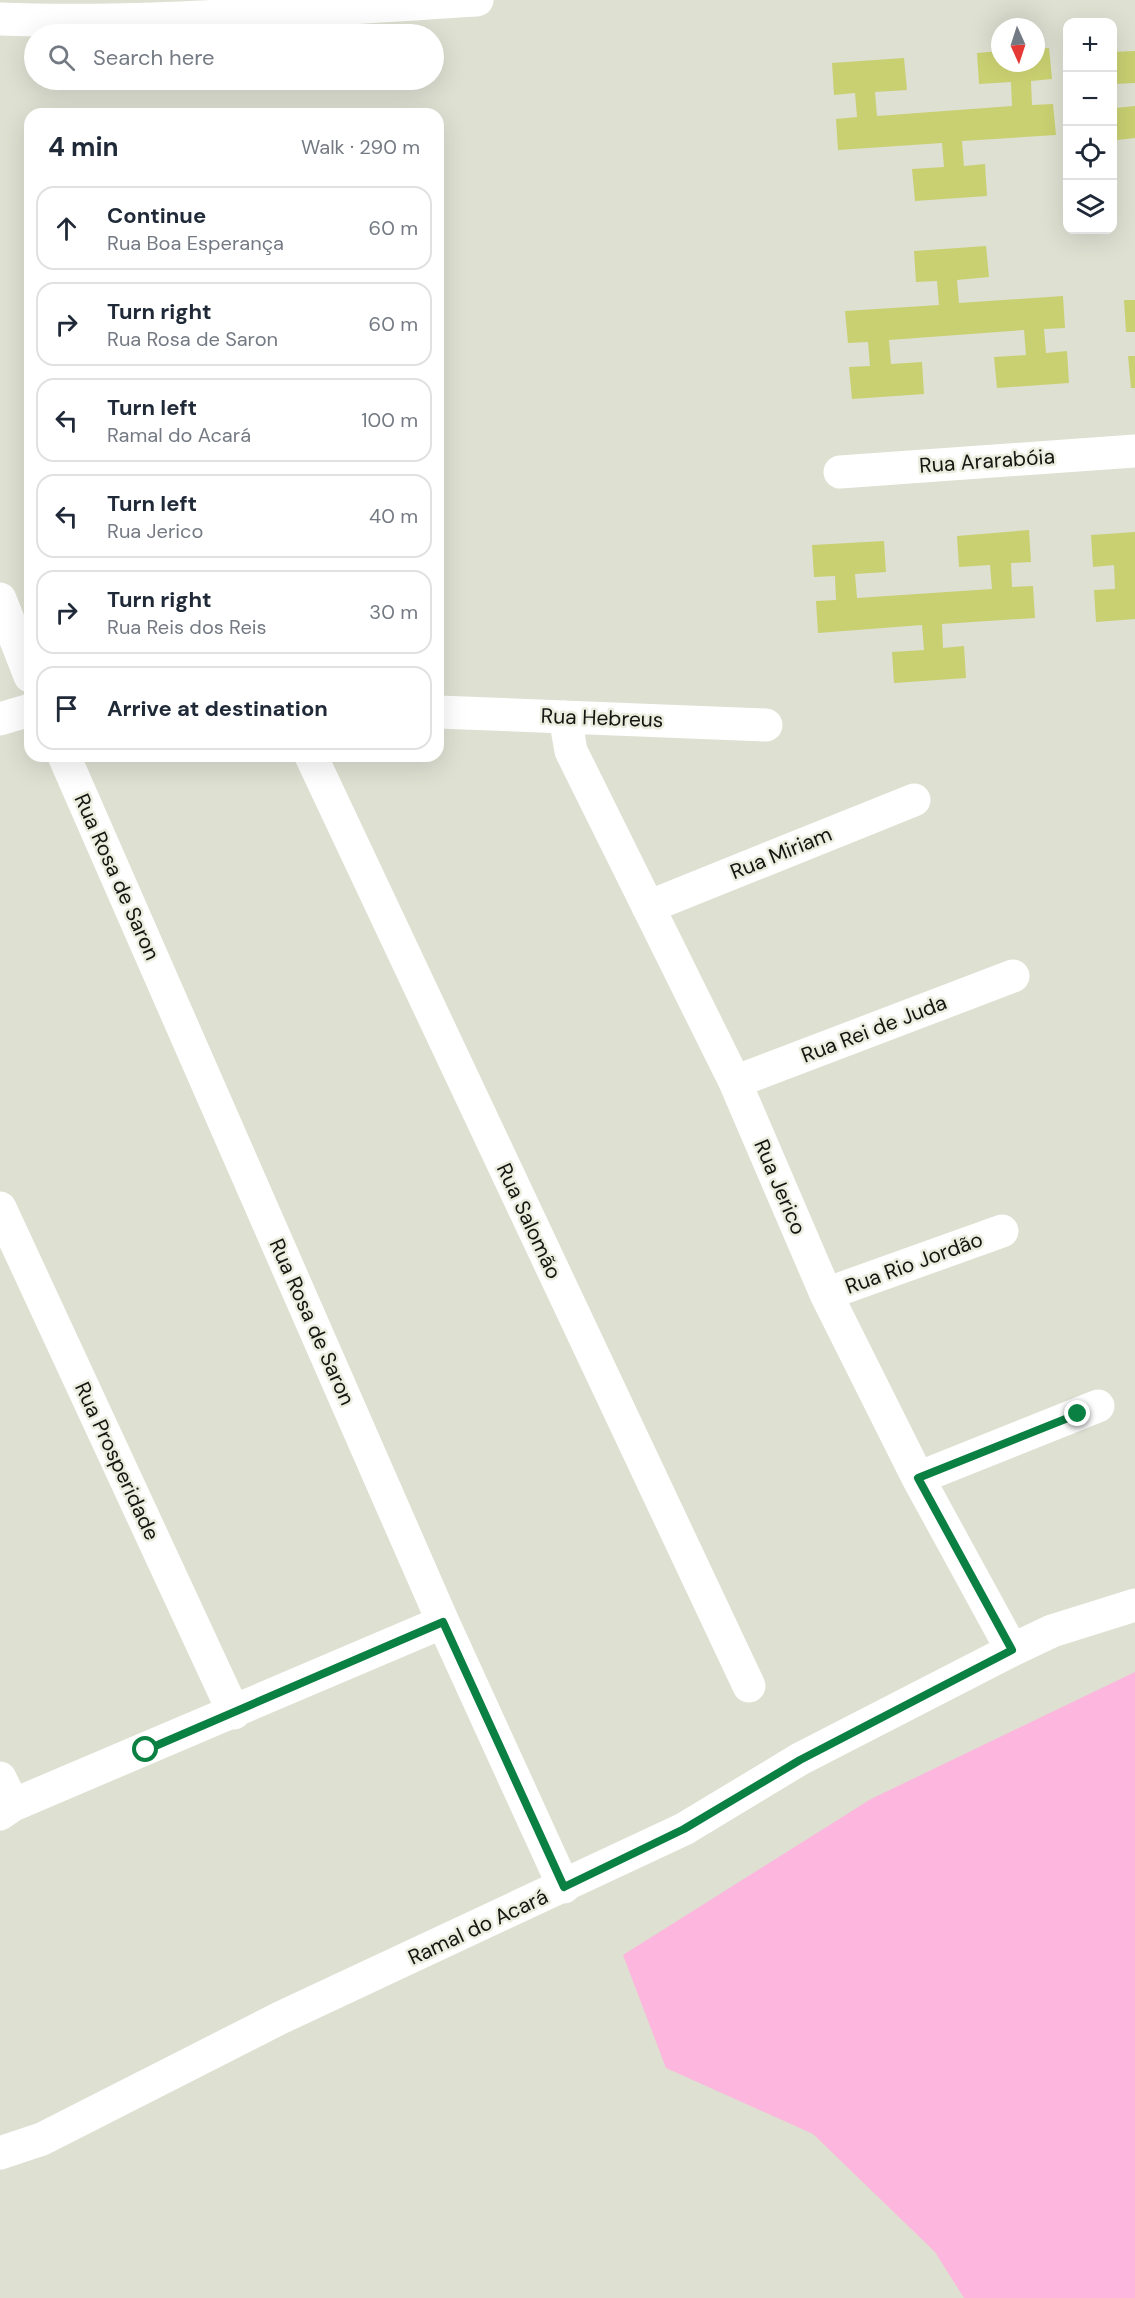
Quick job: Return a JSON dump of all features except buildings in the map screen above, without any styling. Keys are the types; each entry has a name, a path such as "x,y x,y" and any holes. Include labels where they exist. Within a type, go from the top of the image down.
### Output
{"street":[{"path":"0,19 69,21 159,18 477,0"},
{"name":"Rua Ararabóia","path":"840,472 1135,450"},
{"path":"0,599 24,661"},
{"path":"0,718 24,712"},
{"name":"Rua Hebreus","path":"444,712 766,725"},
{"name":"Rua Jerico","path":"565,717 571,751 735,1082 826,1294 918,1478 1012,1650"},
{"name":"Rua Rosa de Saron","path":"67,762 443,1622 564,1887"},
{"name":"Rua Salomão","path":"314,762 749,1686"},
{"name":"Rua Miriam","path":"648,907 914,800"},
{"name":"Rua Rei de Juda","path":"735,1082 1013,976"},
{"name":"Rua Prosperidade","path":"0,1208 234,1713"},
{"name":"Rua Rio Jordão","path":"826,1294 1002,1231"},
{"path":"918,1478 1098,1406"},
{"name":"Ramal do Acará","path":"0,2153 42,2139 280,2018 684,1829 800,1760 1012,1650 1052,1631 1135,1605"},
{"path":"4,1799 234,1713 443,1622"}],"shaded area":[{"path":"1135,1672 1135,2298 964,2298 935,2252 813,2134 666,2068 623,1955 871,1799"}],"route":[{"path":"146,1750 443,1622 564,1887 684,1829 800,1760 1012,1650 918,1478 1078,1414"}]}
